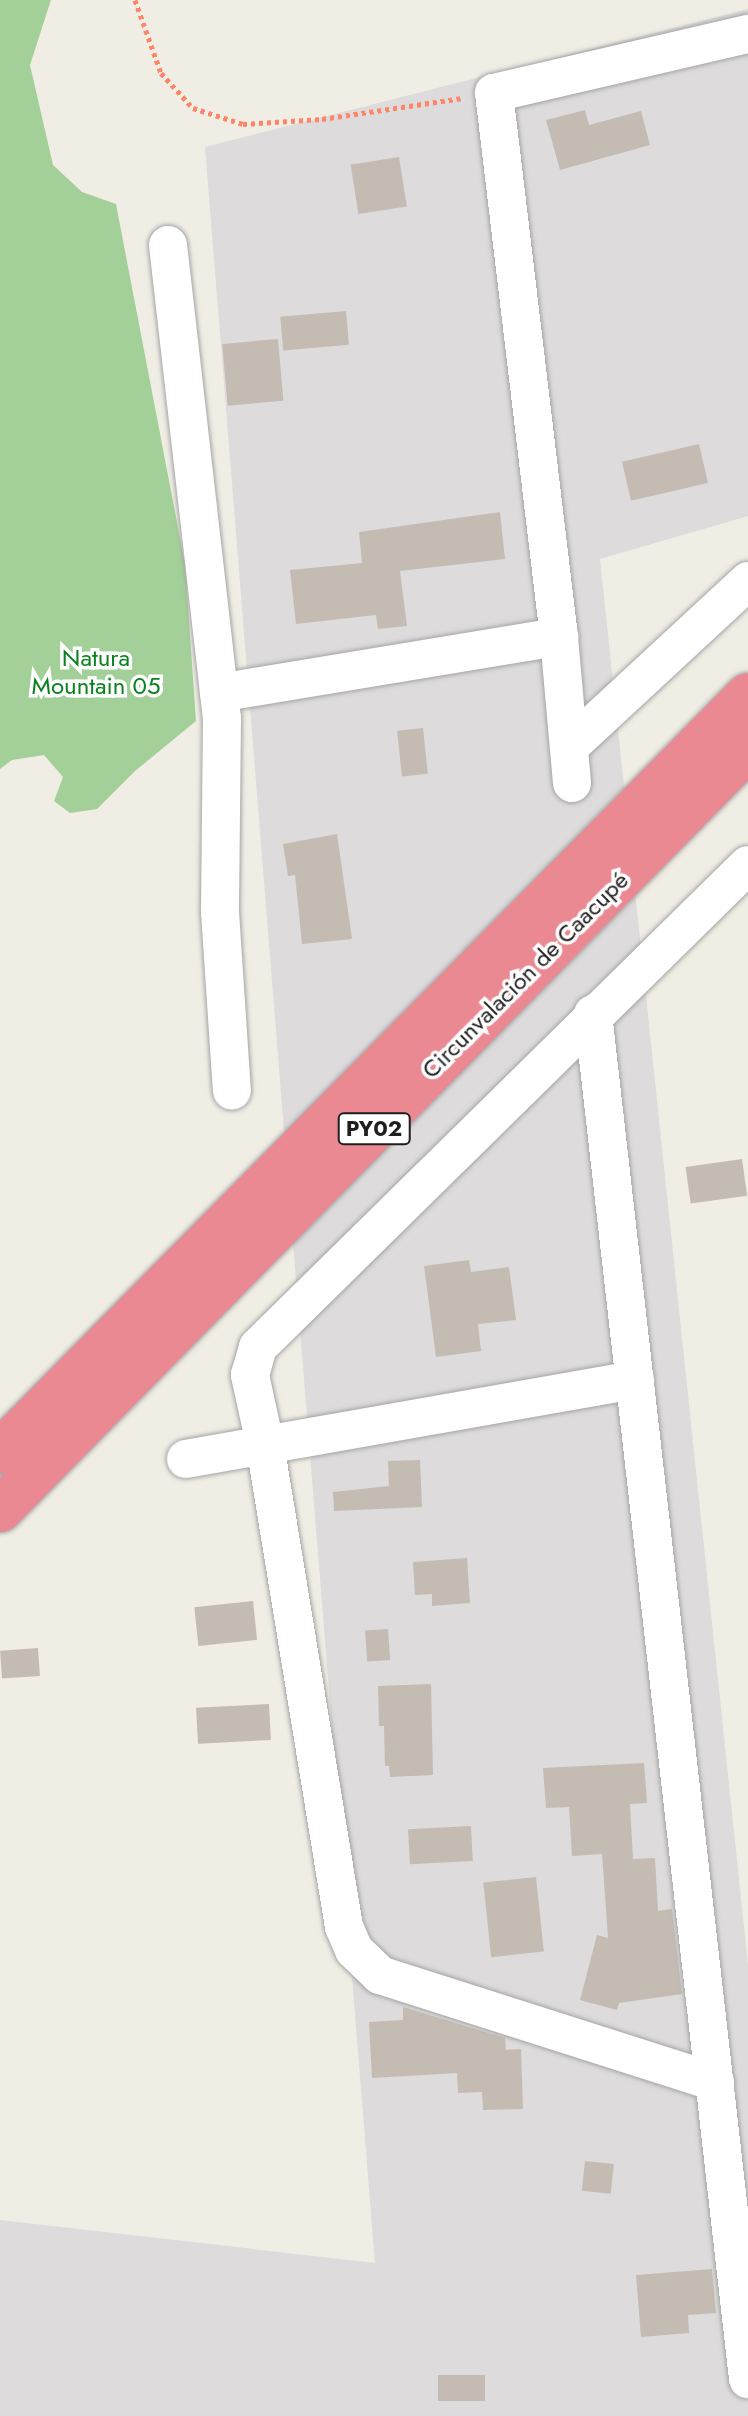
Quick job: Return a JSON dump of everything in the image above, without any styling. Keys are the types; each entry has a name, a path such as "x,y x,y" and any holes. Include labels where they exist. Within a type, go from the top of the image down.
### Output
{"highway":[{"name":"Circunvalación de Caacupé","path":"0,1452 748,695"},
{"name":"Circunvalación de Caacupé","path":"0,1510 748,749"}],"street":[{"path":"748,34 494,93 559,637 571,764 748,581"},
{"path":"168,245 222,718 220,912 232,1091"},
{"path":"219,693 559,637"},
{"path":"715,2082 380,1975 354,1950 344,1927 265,1444 250,1375 258,1347 593,1014 748,865"},
{"path":"593,1014 748,2379"},
{"path":"186,1459 635,1380"}],"path":[{"path":"135,0 161,73 193,108 243,124 322,119 494,93"}],"shaded area":[{"path":"748,9 748,516 600,559 748,1965 748,2416 0,2416 0,2220 375,2263 205,147"}],"green space":[{"name":"Natura Mountain 05","path":"0,0 51,0 30,65 53,165 82,192 116,204 185,564 196,721 135,771 97,809 70,813 54,801 63,777 44,755 12,760 0,769"}],"building":[{"path":"585,110 589,125 641,111 650,145 560,170 546,120"},
{"path":"399,157 407,206 358,214 351,165"},
{"path":"346,311 349,345 283,351 280,317"},
{"path":"278,339 283,401 228,406 222,344"},
{"path":"699,444 708,483 631,501 622,462"},
{"path":"500,512 505,559 400,571 407,626 378,629 376,615 296,624 290,570 362,563 359,532"},
{"path":"423,728 428,774 402,776 397,731"},
{"path":"337,834 352,939 302,944 295,875 288,876 283,844"},
{"path":"742,1159 747,1196 691,1204 686,1167"},
{"path":"469,1260 471,1272 509,1267 516,1320 478,1324 481,1351 436,1357 424,1266"},
{"path":"420,1460 422,1507 334,1511 333,1492 389,1486 388,1461"},
{"path":"467,1558 470,1603 432,1606 432,1594 415,1595 413,1562"},
{"path":"253,1601 257,1640 198,1646 194,1607"},
{"path":"388,1629 390,1660 367,1662 365,1631"},
{"path":"38,1648 40,1676 2,1679 0,1651"},
{"path":"431,1684 433,1775 390,1777 389,1766 385,1766 384,1726 379,1726 378,1686"},
{"path":"269,1704 271,1740 198,1744 196,1708"},
{"path":"644,1763 647,1803 630,1804 633,1859 655,1858 658,1911 672,1909 682,1994 619,2003 617,2010 580,2000 597,1935 608,1938 602,1854 572,1856 569,1807 546,1808 543,1768"},
{"path":"471,1826 473,1861 410,1864 408,1829"},
{"path":"536,1877 544,1952 491,1957 483,1883"},
{"path":"403,2007 505,2038 506,2050 521,2049 523,2109 483,2110 482,2092 458,2093 457,2073 372,2078 369,2022 403,2020"},
{"path":"585,2161 614,2164 611,2194 582,2191"},
{"path":"712,2269 716,2313 688,2315 689,2333 641,2337 636,2275"},
{"path":"438,2375 485,2375 485,2401 438,2401"}]}
